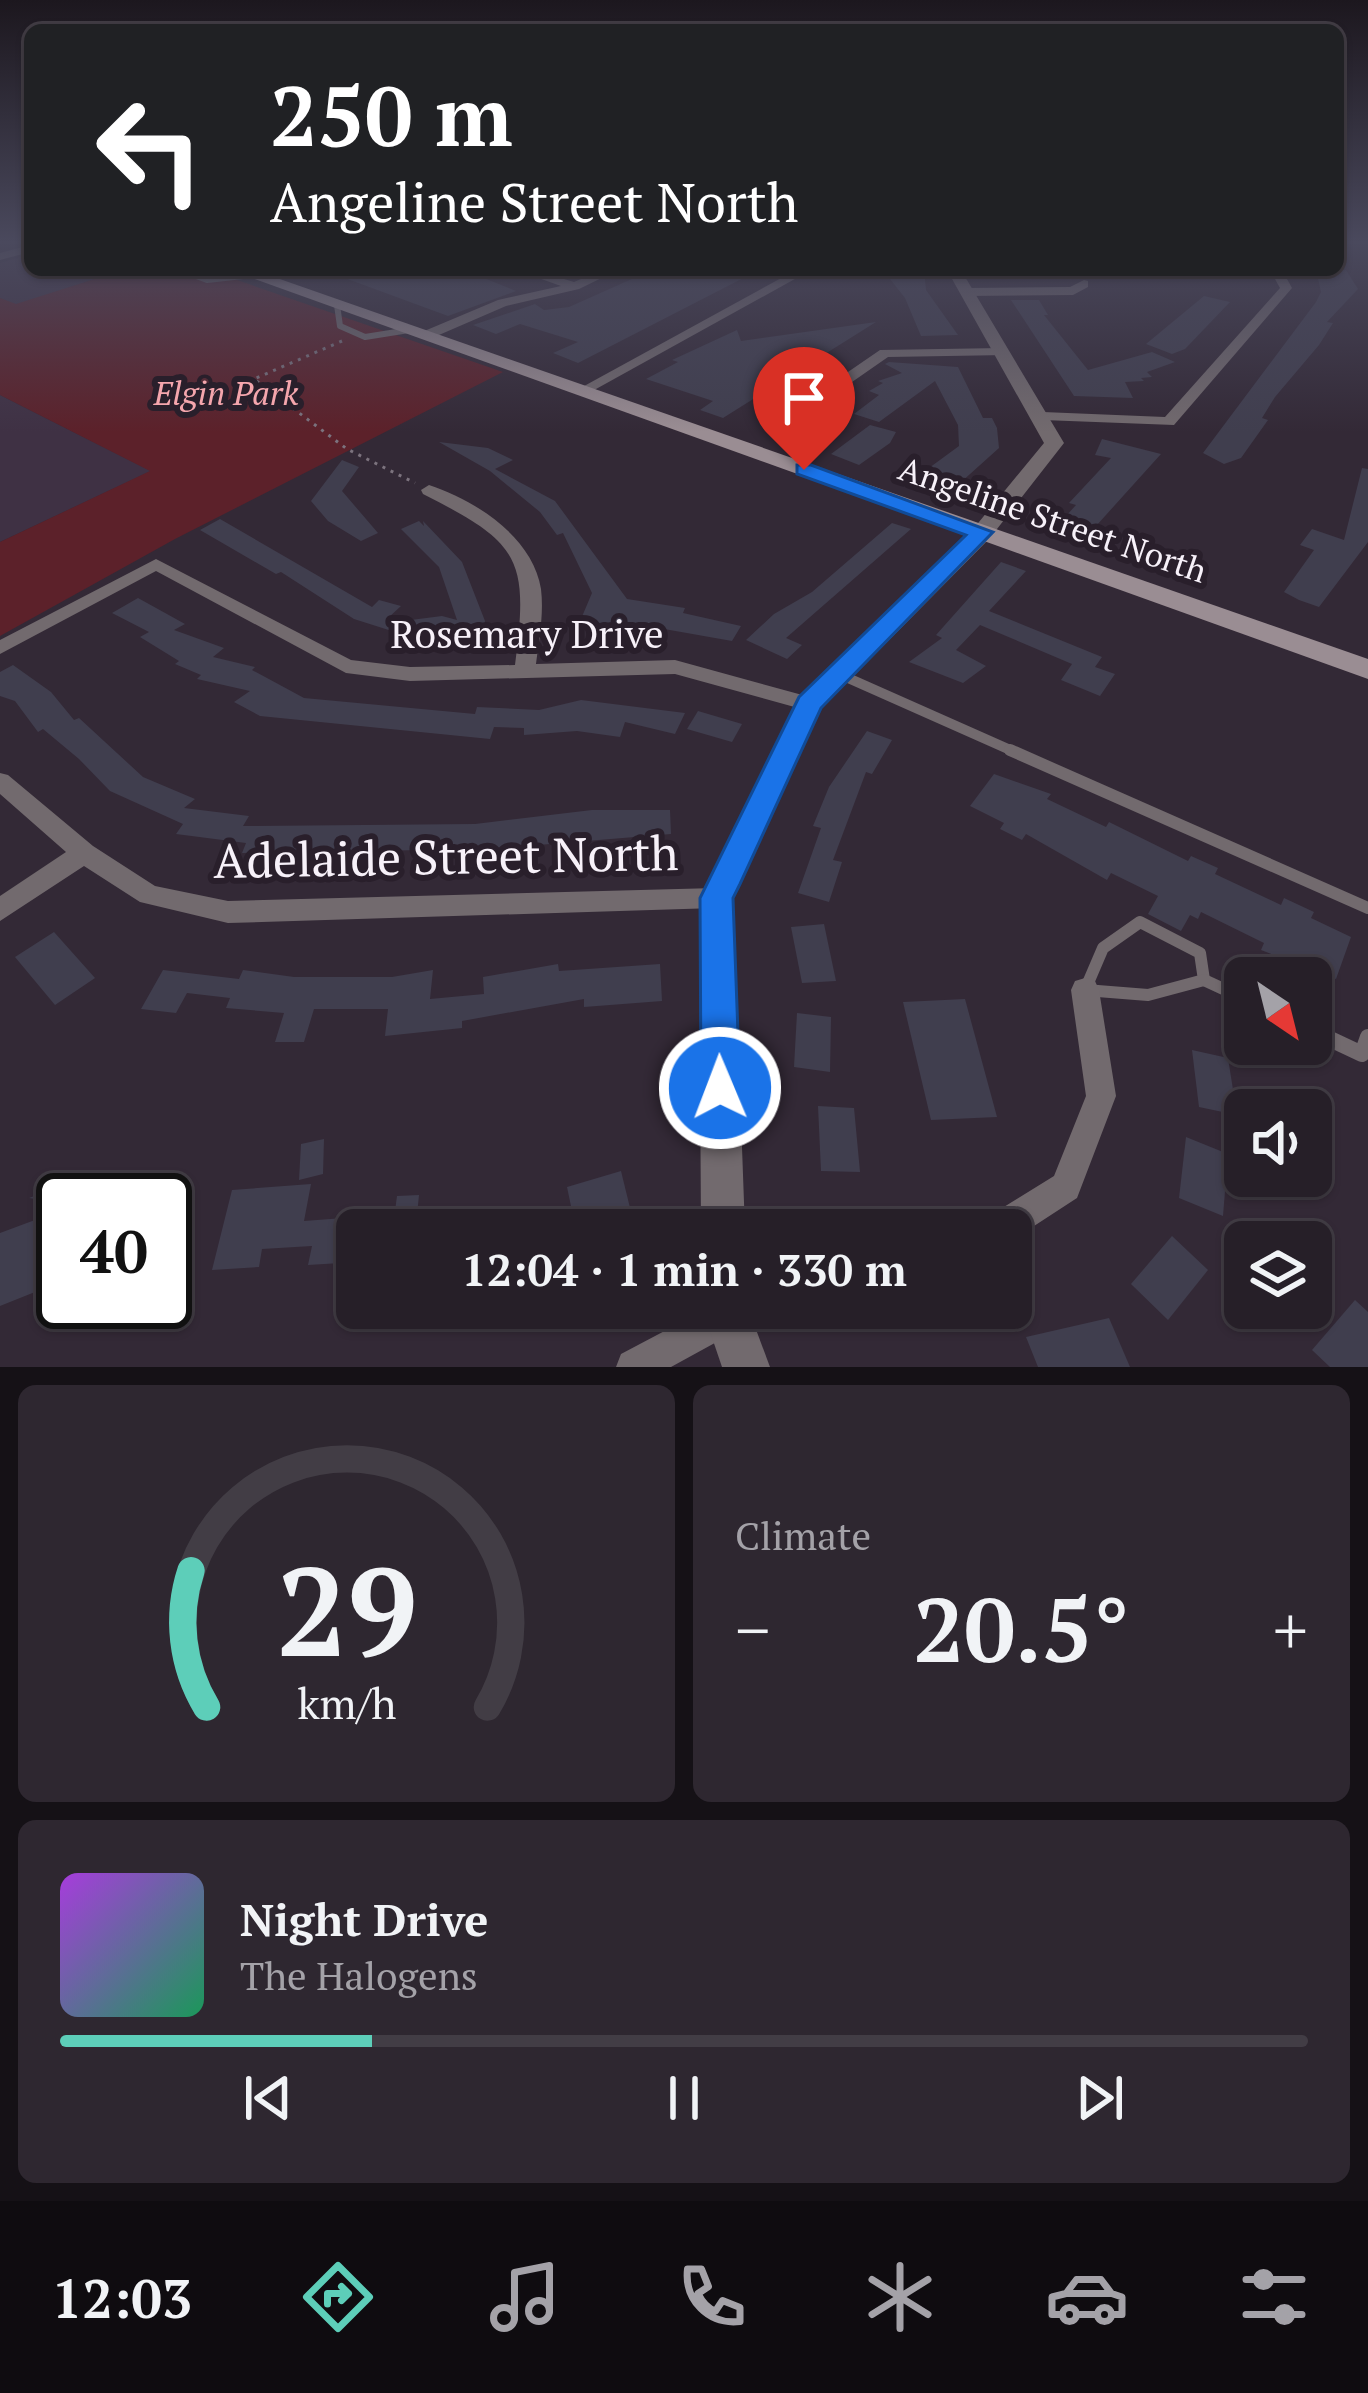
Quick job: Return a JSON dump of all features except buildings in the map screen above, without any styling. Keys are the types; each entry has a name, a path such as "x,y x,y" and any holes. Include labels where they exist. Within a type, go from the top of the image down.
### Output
{"main road":[{"name":"Angeline Street North","path":"337,305 1368,669"}],"street":[{"path":"418,333 497,305"},
{"path":"582,392 741,305"},
{"path":"723,1209 716,898 809,704 836,672 982,532 1054,443 1043,416 973,305"},
{"path":"1043,416 1169,422 1271,305"},
{"path":"799,422 799,412 885,353 1001,352"},
{"path":"429,490 476,514 514,548 531,584 525,671"},
{"name":"Rosemary Drive","path":"0,648 156,564 346,666 410,674 675,667 809,704"},
{"name":"Adelaide Street North","path":"0,781 84,853 149,895 228,912 716,898"},
{"path":"0,910 84,853"},
{"path":"1031,1209 1066,1187 1101,1096 1085,989"},
{"path":"634,1367 703,1329"},
{"path":"739,1329 746,1367"}],"lane":[{"path":"337,305 340,326 358,334 418,333"},
{"path":"836,672 1368,908"},
{"path":"1204,980 1200,952 1140,922 1121,928 1085,973 1085,989 1148,995 1204,980 1224,989"},
{"path":"1332,1040 1362,1054 1368,1037"}],"path":[{"path":"358,334 254,379 347,448 429,490"}],"shaded area":[{"path":"0,395 151,471 0,542"}],"green space":[{"name":"Elgin Park","path":"0,305 309,305 503,372 175,539 0,636 0,542 150,471 0,395"}],"route":[{"path":"720,1088 716,898 809,704 965,543 982,532 804,470"}]}
